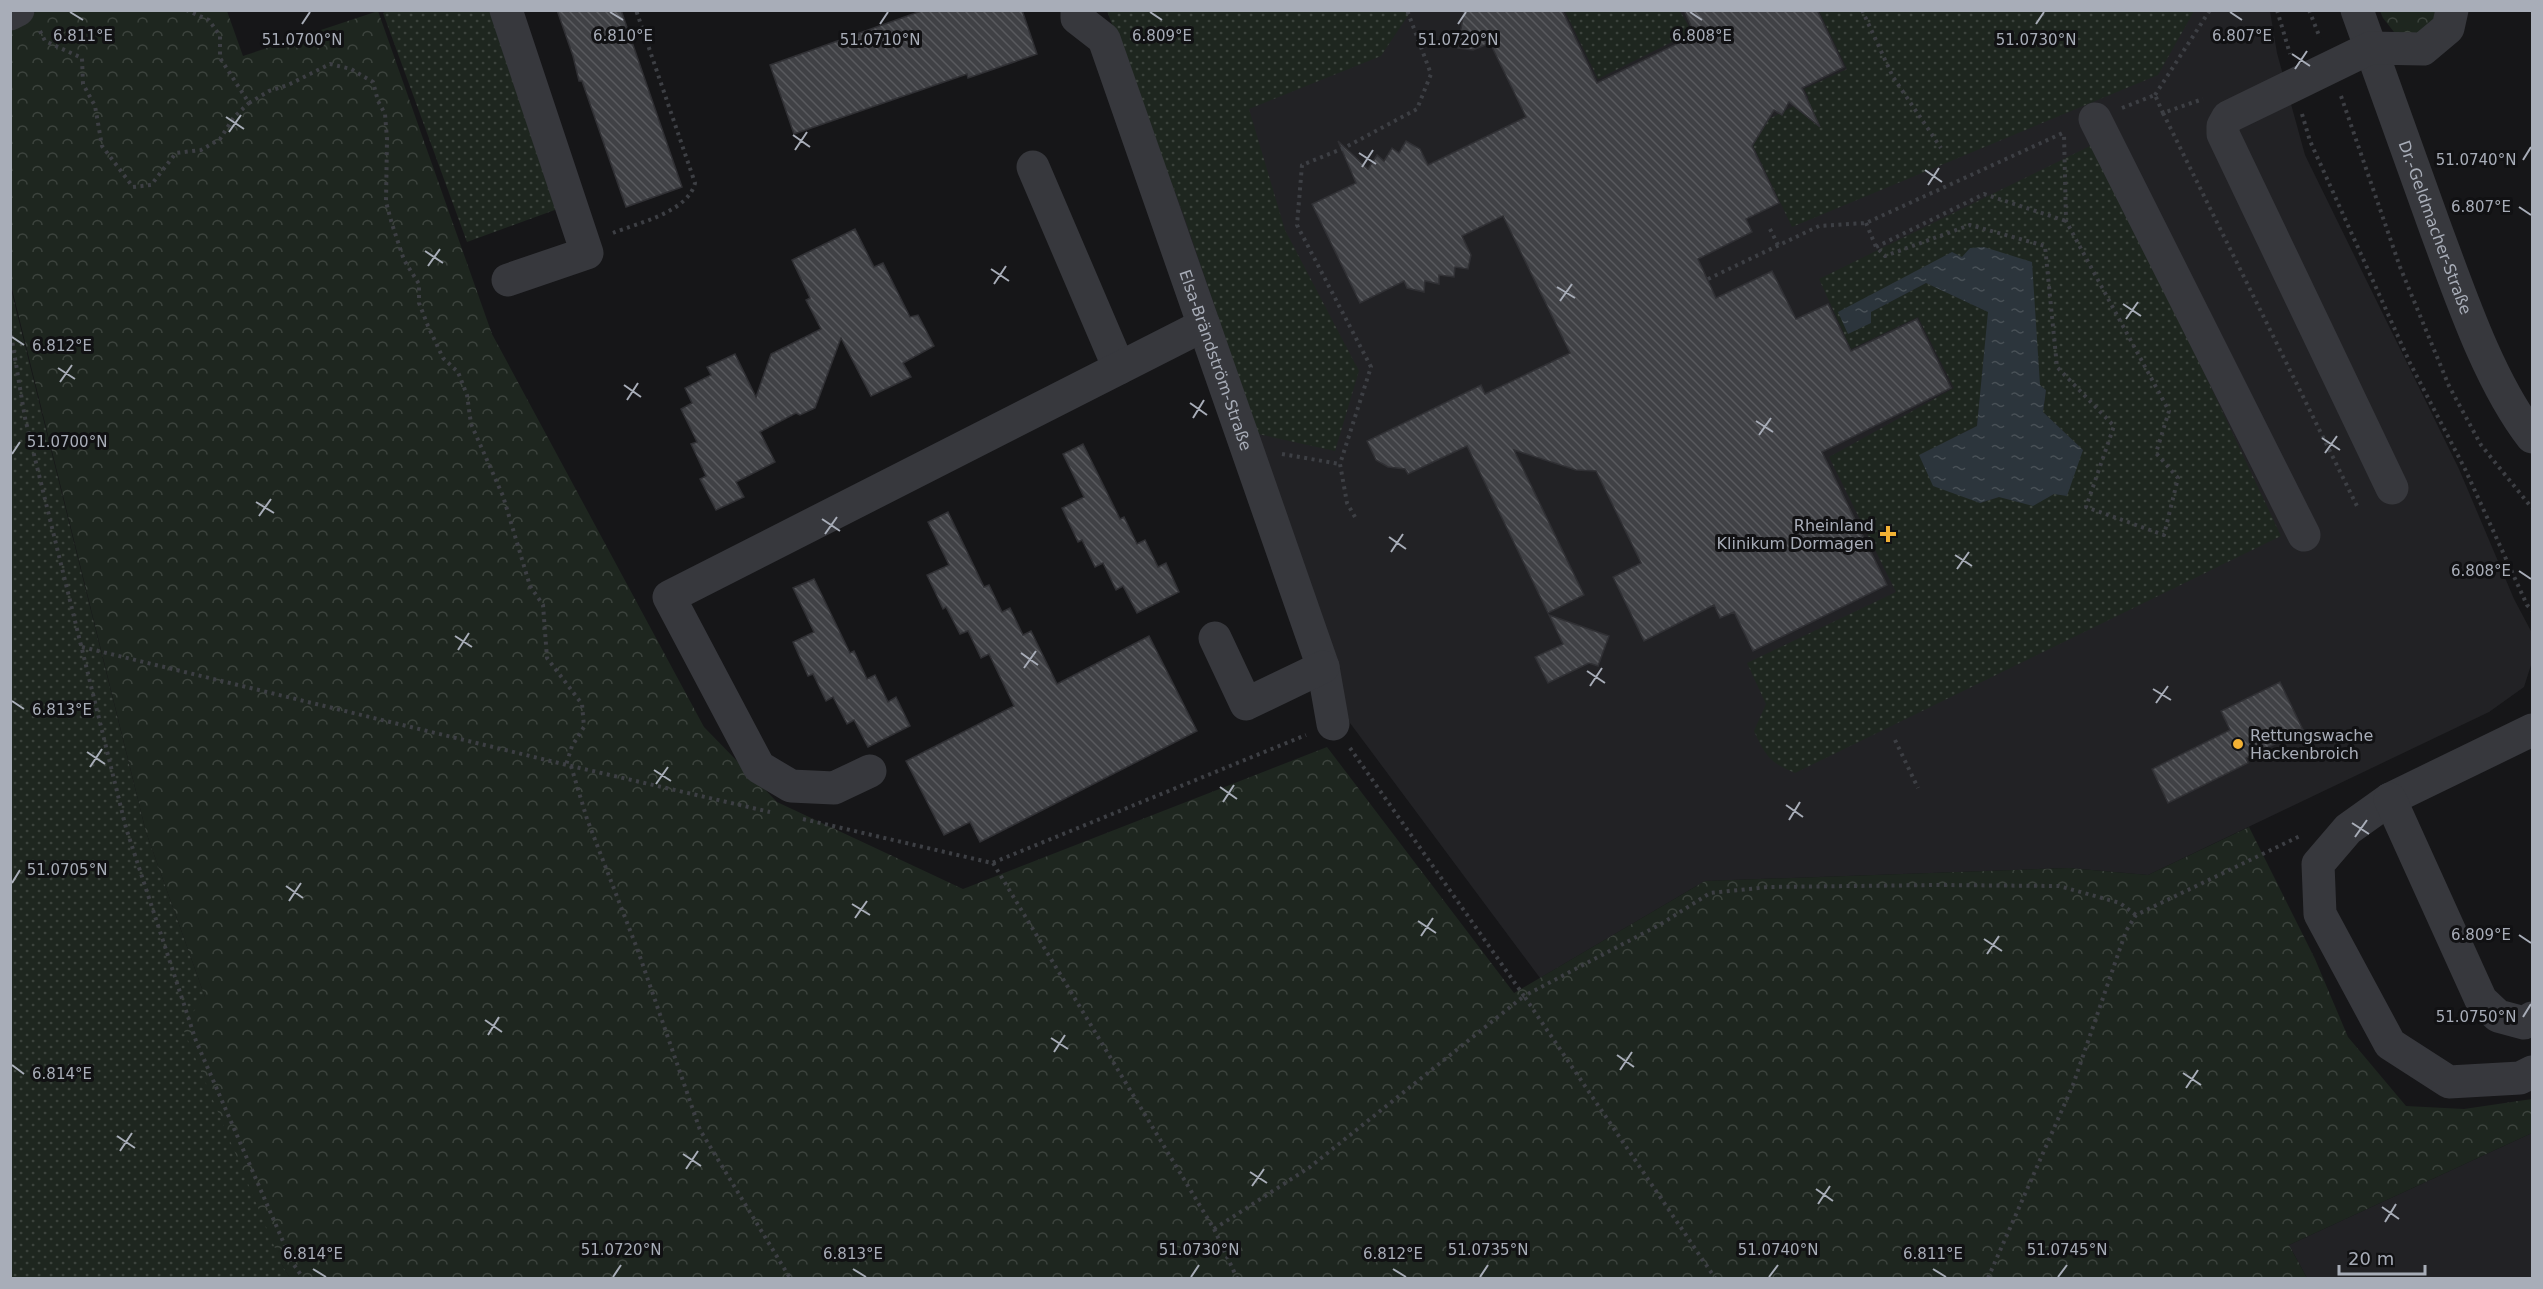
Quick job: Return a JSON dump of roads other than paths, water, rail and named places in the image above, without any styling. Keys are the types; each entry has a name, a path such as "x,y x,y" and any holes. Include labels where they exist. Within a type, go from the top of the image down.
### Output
{"street":[{"path":"506,10 587,253 508,279"},
{"name":"Elsa-Brändström-Straße","path":"1077,10 1077,18 1104,39 1323,667 1333,724"},
{"name":"Dr.-Geldmacher-Straße","path":"2357,10 2451,270 2482,348 2518,419 2532,437"},
{"path":"2392,488 2223,135 2223,126 2228,117 2370,48 2423,50 2448,28 2452,10"},
{"path":"10,14 29,21"},
{"path":"2095,119 2304,535"},
{"path":"1033,167 1119,368"},
{"path":"870,771 834,788 791,786 759,767 669,597 1204,325"},
{"path":"1215,638 1246,704 1323,667"},
{"path":"2532,730 2390,799 2348,829 2318,864 2320,914 2390,1044 2449,1082 2520,1078 2532,1071"},
{"path":"2390,799 2481,1000 2498,1016 2524,1023 2532,1018"}],"water":[{"path":"1984,247 2032,262 2040,385 2046,390 2043,412 2083,450 2067,496 2054,494 2033,506 1999,497 1980,503 1933,486 1919,455 1977,426 1988,312 1926,283 1871,312 1871,323 1848,334 1838,312 1952,252 1962,257 1970,248"}],"place":[{"name":"Rheinland Klinikum Dormagen","path":"1888,534"},
{"name":"Rettungswache Hackenbroich","path":"2238,744"}]}
